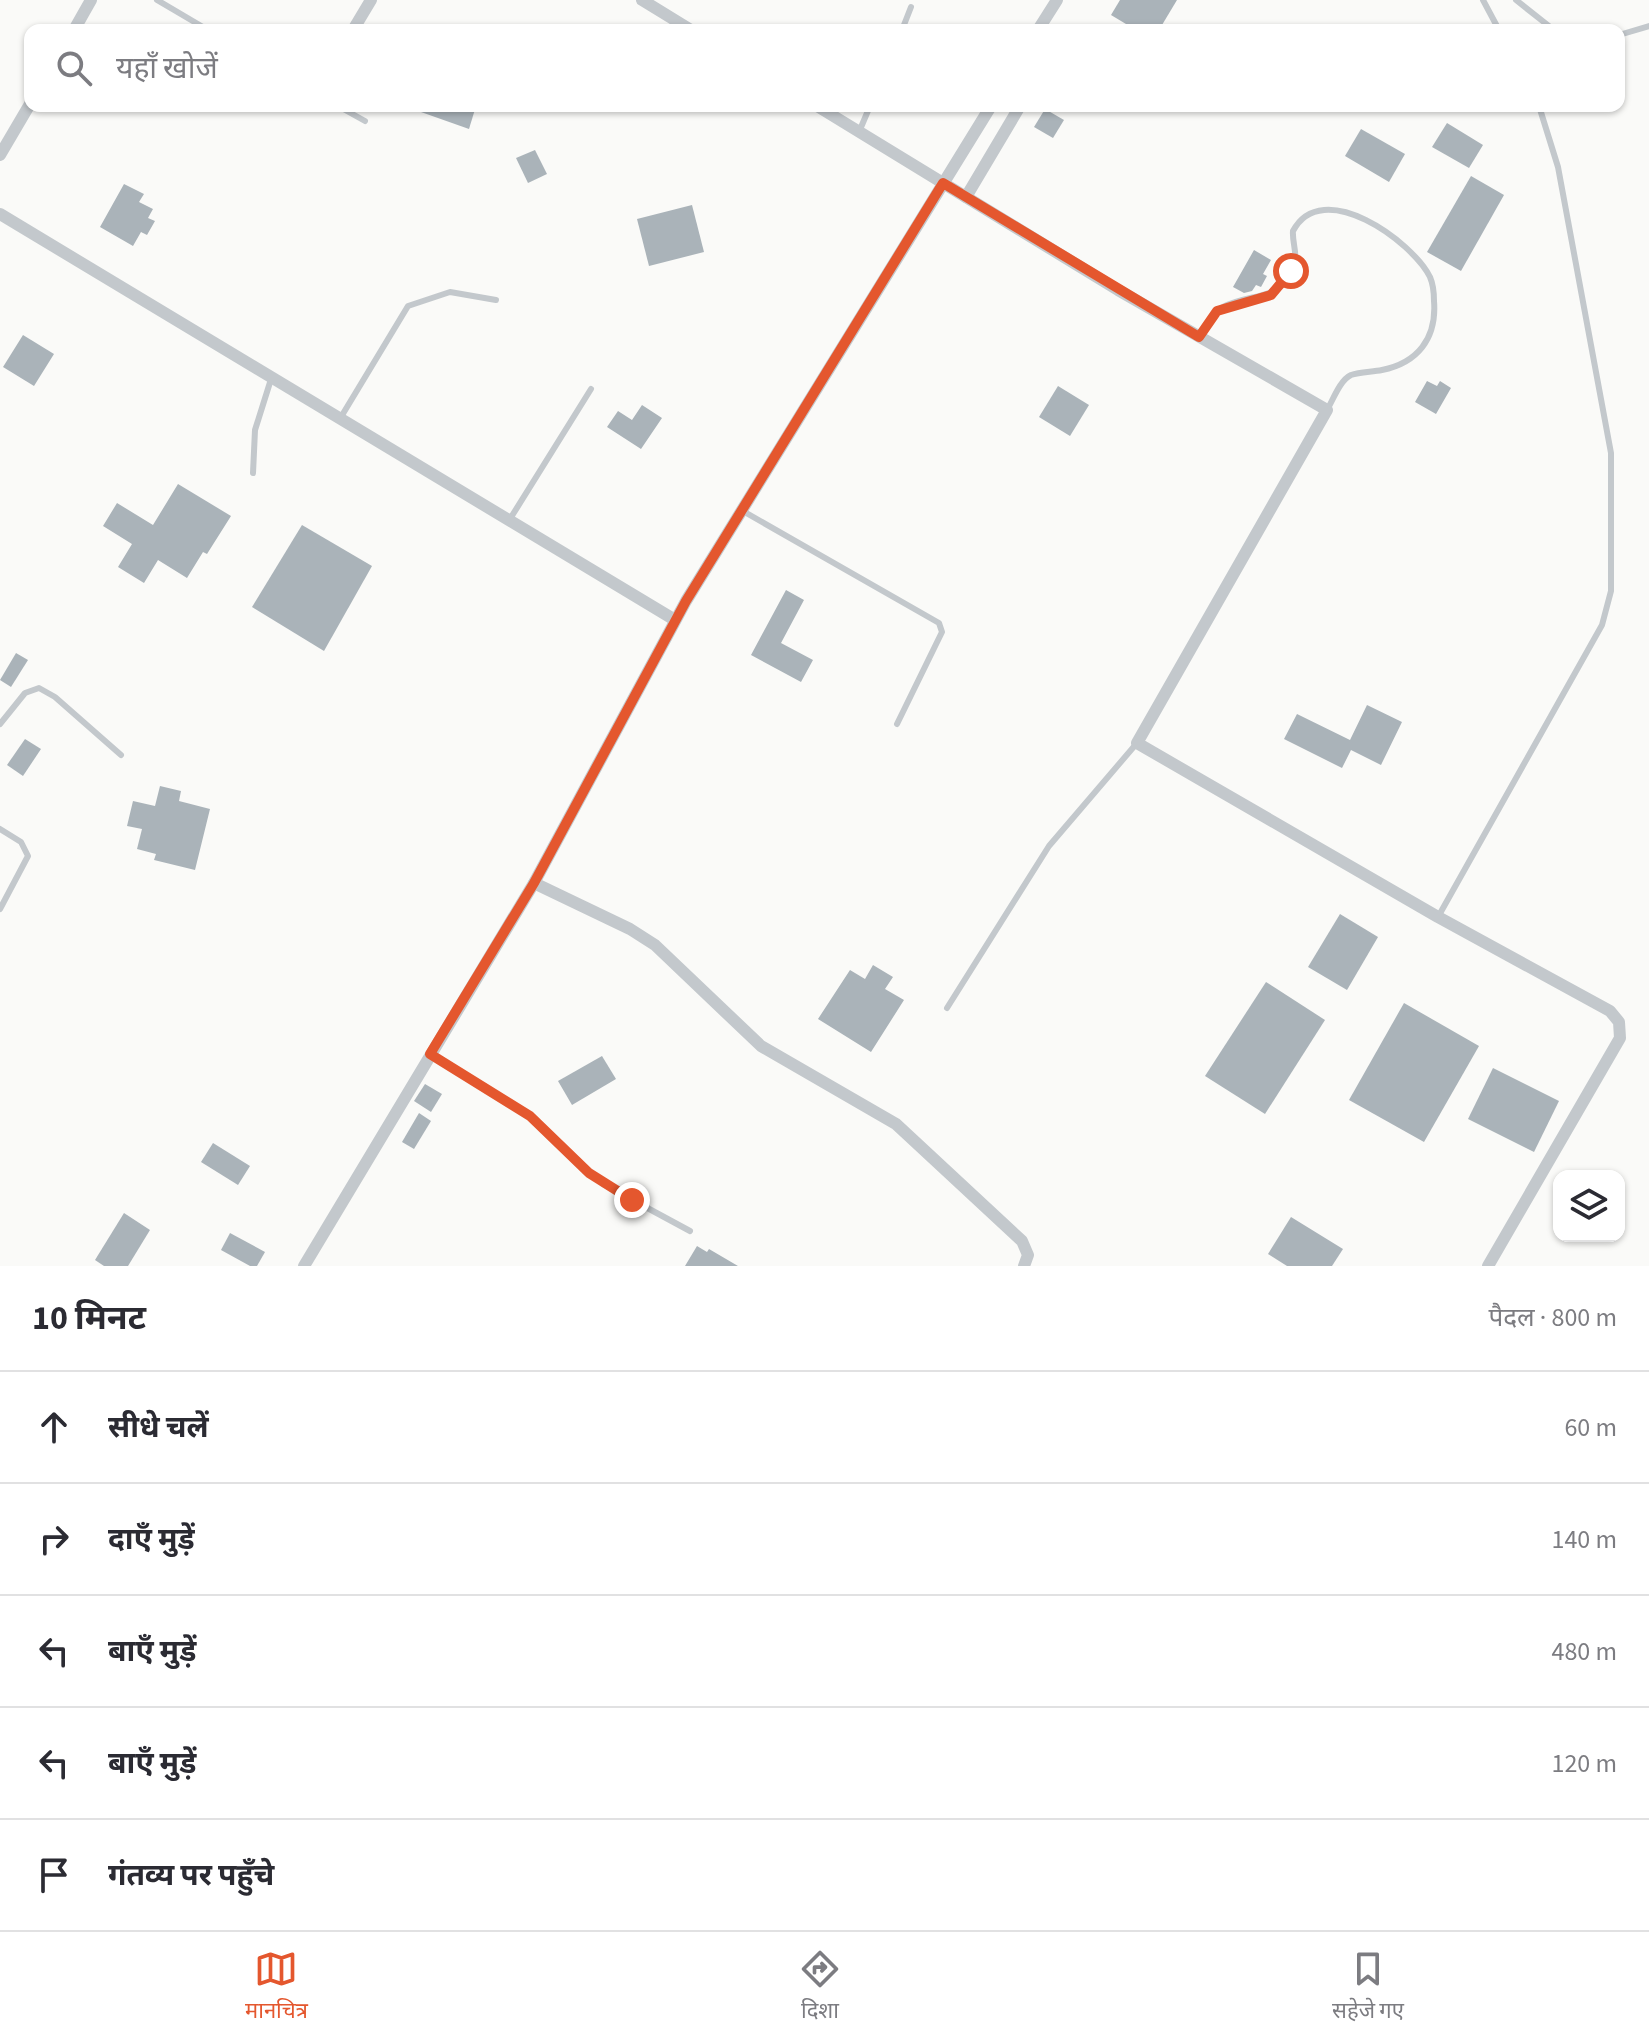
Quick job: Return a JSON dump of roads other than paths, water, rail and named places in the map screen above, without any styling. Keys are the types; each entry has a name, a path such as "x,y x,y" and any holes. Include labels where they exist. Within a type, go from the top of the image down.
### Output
{"street":[{"path":"77,24 91,0"},
{"path":"357,24 371,0"},
{"path":"642,0 681,24"},
{"path":"1042,24 1057,0"},
{"path":"0,155 25,112"},
{"path":"827,112 1199,337 1327,410 1137,743 1438,917 1610,1011 1619,1022 1620,1038 1488,1266"},
{"path":"304,1266 534,883 675,620 987,112"},
{"path":"966,197 1016,112"},
{"path":"0,214 675,620"},
{"path":"534,883 630,929 655,945 761,1046 896,1124 1022,1241 1028,1255 1024,1266"}],"lane":[{"path":"157,0 198,24"},
{"path":"1483,0 1496,24"},
{"path":"1516,0 1546,24"},
{"path":"904,24 911,7"},
{"path":"1625,33 1649,26"},
{"path":"349,112 365,121"},
{"path":"859,132 867,112"},
{"path":"1438,917 1602,625 1611,591 1611,453 1603,396 1558,167 1541,112"},
{"path":"1199,337 1213,315 1225,306 1271,295 1281,287 1294,265 1293,231 1306,215 1329,207 1340,208 1361,219 1420,263 1431,280 1433,320 1424,348 1413,359 1401,366 1352,375 1327,410"},
{"path":"341,417 408,306 450,292 496,300"},
{"path":"253,473 255,430 272,376"},
{"path":"510,519 591,389"},
{"path":"741,510 939,623 942,632 897,724"},
{"path":"0,724 25,693 39,688 55,697 121,755"},
{"path":"947,1008 1049,846 1137,743"},
{"path":"0,829 21,842 28,856 0,909"},
{"path":"430,1054 530,1116 603,1184 690,1231"}]}
